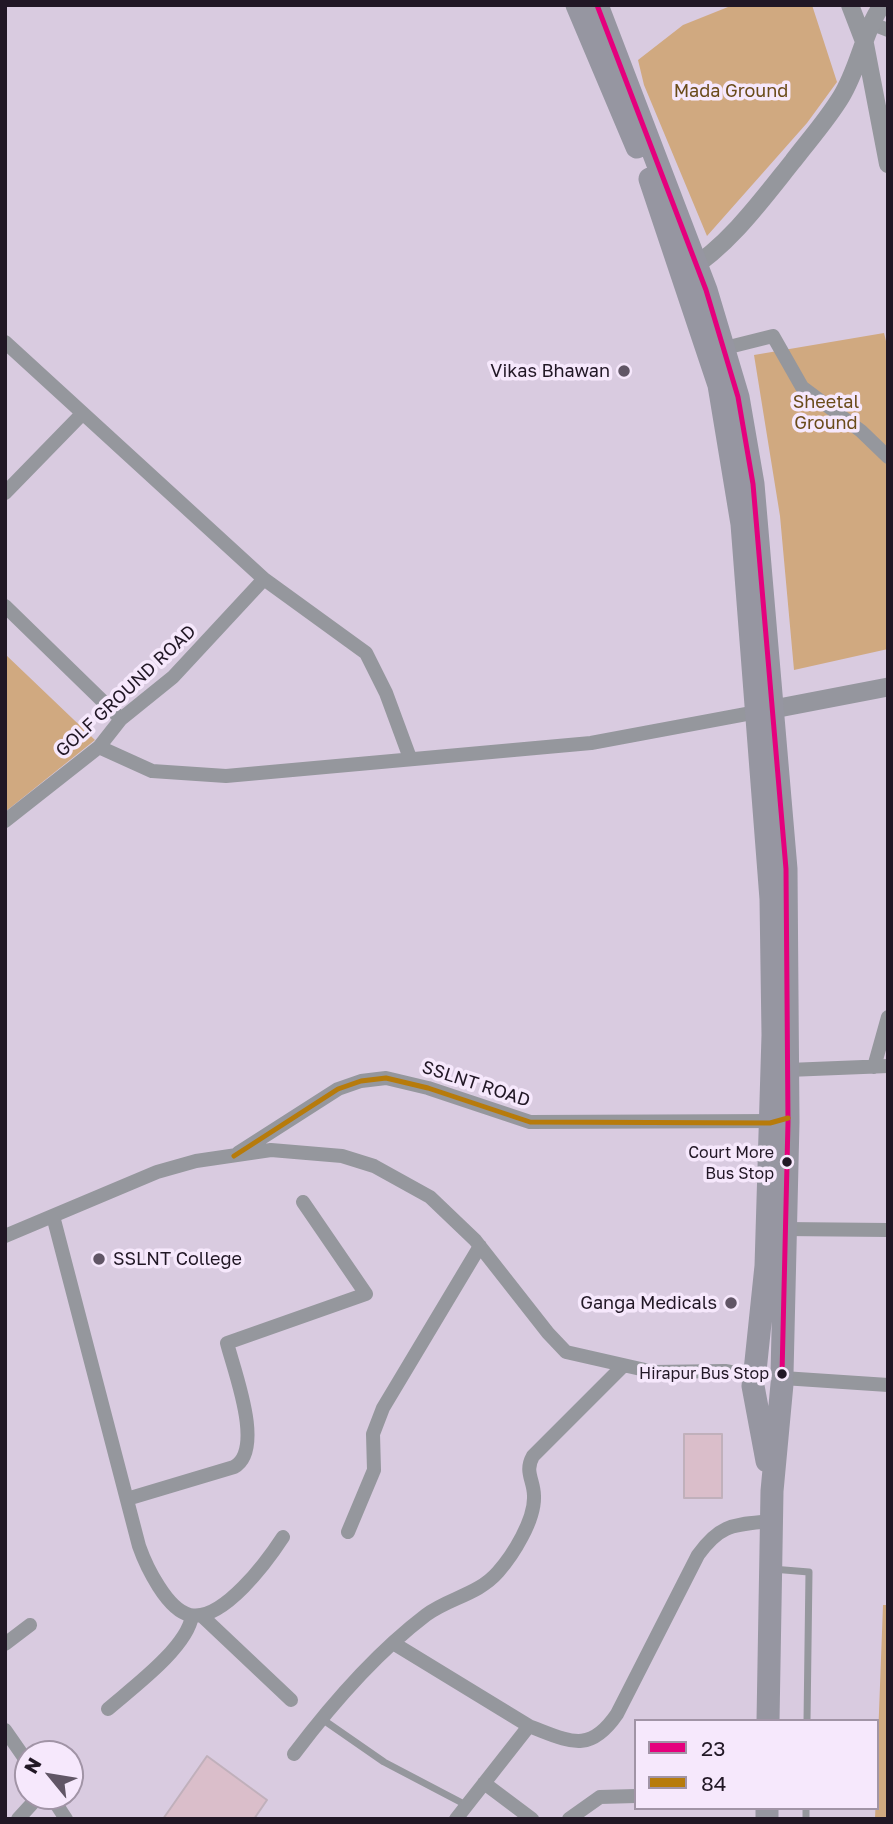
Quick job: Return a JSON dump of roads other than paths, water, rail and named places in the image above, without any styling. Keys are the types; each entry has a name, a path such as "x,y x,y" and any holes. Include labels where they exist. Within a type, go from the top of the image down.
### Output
{"highway":[{"path":"577,5 725,348 742,419 753,484 784,1229 782,1379 772,1492 768,1719"},
{"path":"597,5 690,269 719,386 735,467 786,869 788,1070 779,1121 754,1378 772,1492"},
{"path":"754,1378 762,1366 771,1365 782,1379"}],"main road":[{"path":"764,711 888,687"}],"street":[{"path":"850,5 864,44 888,164"},
{"path":"690,269 753,212 842,96 870,23 882,5"},
{"path":"870,23 888,30"},
{"path":"725,348 772,336 802,387 862,431 888,457"},
{"path":"5,342 264,579 366,653 386,693 410,758"},
{"path":"5,493 82,414"},
{"name":"GOLF GROUND ROAD","path":"5,821 99,747 121,719 173,677 264,579"},
{"path":"5,606 121,719"},
{"path":"99,747 152,771 226,776 591,743 764,711"},
{"path":"788,1070 881,1067 888,1017"},
{"name":"SSLNT ROAD","path":"234,1156 338,1089 361,1081 386,1079 428,1087 530,1122 779,1121"},
{"path":"5,1236 157,1172 271,1150 342,1156 374,1166 430,1197 480,1246 566,1352 654,1372 725,1371 754,1378"},
{"path":"127,1499 234,1466 244,1458 250,1435 227,1343 366,1294 303,1202"},
{"path":"52,1216 142,1555 154,1580 183,1612 196,1615 290,1700"},
{"path":"784,1229 888,1230"},
{"path":"348,1532 374,1470 373,1434 383,1408 480,1246"},
{"path":"294,1754 322,1719 393,1643 429,1613 468,1595 497,1573 509,1556 532,1510 534,1497 527,1472 533,1456 623,1366"},
{"path":"782,1379 888,1385"},
{"path":"393,1643 529,1727 573,1741 595,1739 605,1732 617,1714 698,1555 713,1534 731,1525 772,1521"},
{"path":"108,1709 171,1651 196,1615 236,1595 252,1580 283,1537"},
{"path":"5,1644 30,1625"},
{"path":"456,1819 529,1727"},
{"path":"484,1783 531,1819"},
{"path":"569,1819 600,1797 634,1796"}],"lane":[{"path":"771,1569 809,1572 807,1719"},
{"path":"322,1719 384,1762 467,1805"}],"place":[{"name":"Vikas Bhawan","path":"624,371"},
{"name":"Court More Bus Stop","path":"787,1162"},
{"name":"SSLNT College","path":"99,1259"},
{"name":"Ganga Medicals","path":"731,1303"},
{"name":"Hirapur Bus Stop","path":"782,1374"}],"park label":[{"name":"Mada Ground","path":"731,91"},
{"name":"Sheetal Ground","path":"826,412"}]}
